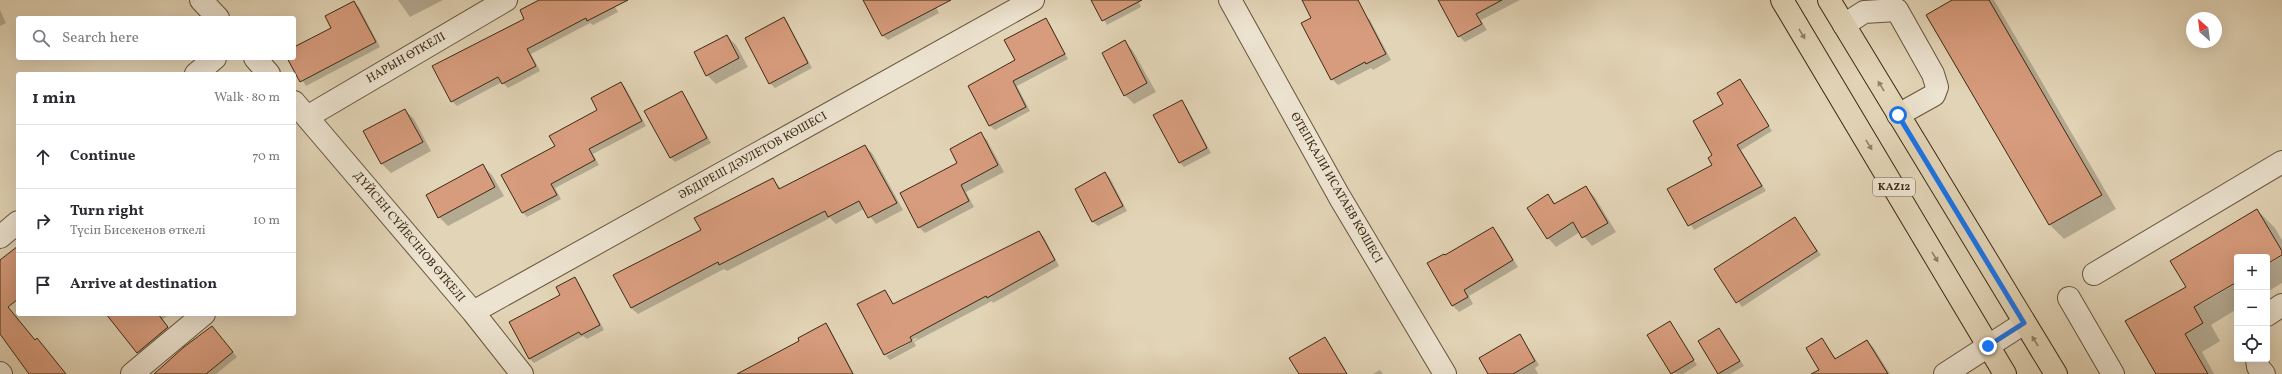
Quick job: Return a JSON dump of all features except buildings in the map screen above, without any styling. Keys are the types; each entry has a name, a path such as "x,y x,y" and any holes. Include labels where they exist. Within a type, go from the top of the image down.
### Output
{"main road":[{"name":"KAZ12","path":"1782,0 2005,374"},
{"path":"1829,0 2056,374"}],"street":[{"path":"201,0 216,16"},
{"name":"НАРЫН ӨТКЕЛІ","path":"300,109 506,0"},
{"name":"ӘБДІРЕШ ДӘУЛЕТОВ КӨШЕСІ","path":"473,312 1033,0"},
{"name":"ӨТЕПҚАЛИ ИСАТАЕВ КӨШЕСІ","path":"1230,0 1339,196 1445,374"},
{"path":"1844,25 1864,12 1897,10 1933,74 1937,87 1934,95 1898,115"},
{"path":"198,72 213,60"},
{"path":"257,60 267,72"},
{"name":"ДҮЙСЕН СҮЙЕСІНОВ ӨТКЕЛІ","path":"300,109 473,312 522,374"},
{"path":"2094,274 2281,164"},
{"path":"0,237 16,224"},
{"path":"2069,298 2113,374"},
{"path":"2270,313 2282,305"},
{"path":"132,374 202,316"},
{"path":"1945,374 2024,323"},
{"path":"2257,362 2258,367 2264,374"}],"route":[{"path":"1898,115 2024,323 1988,346"}]}
